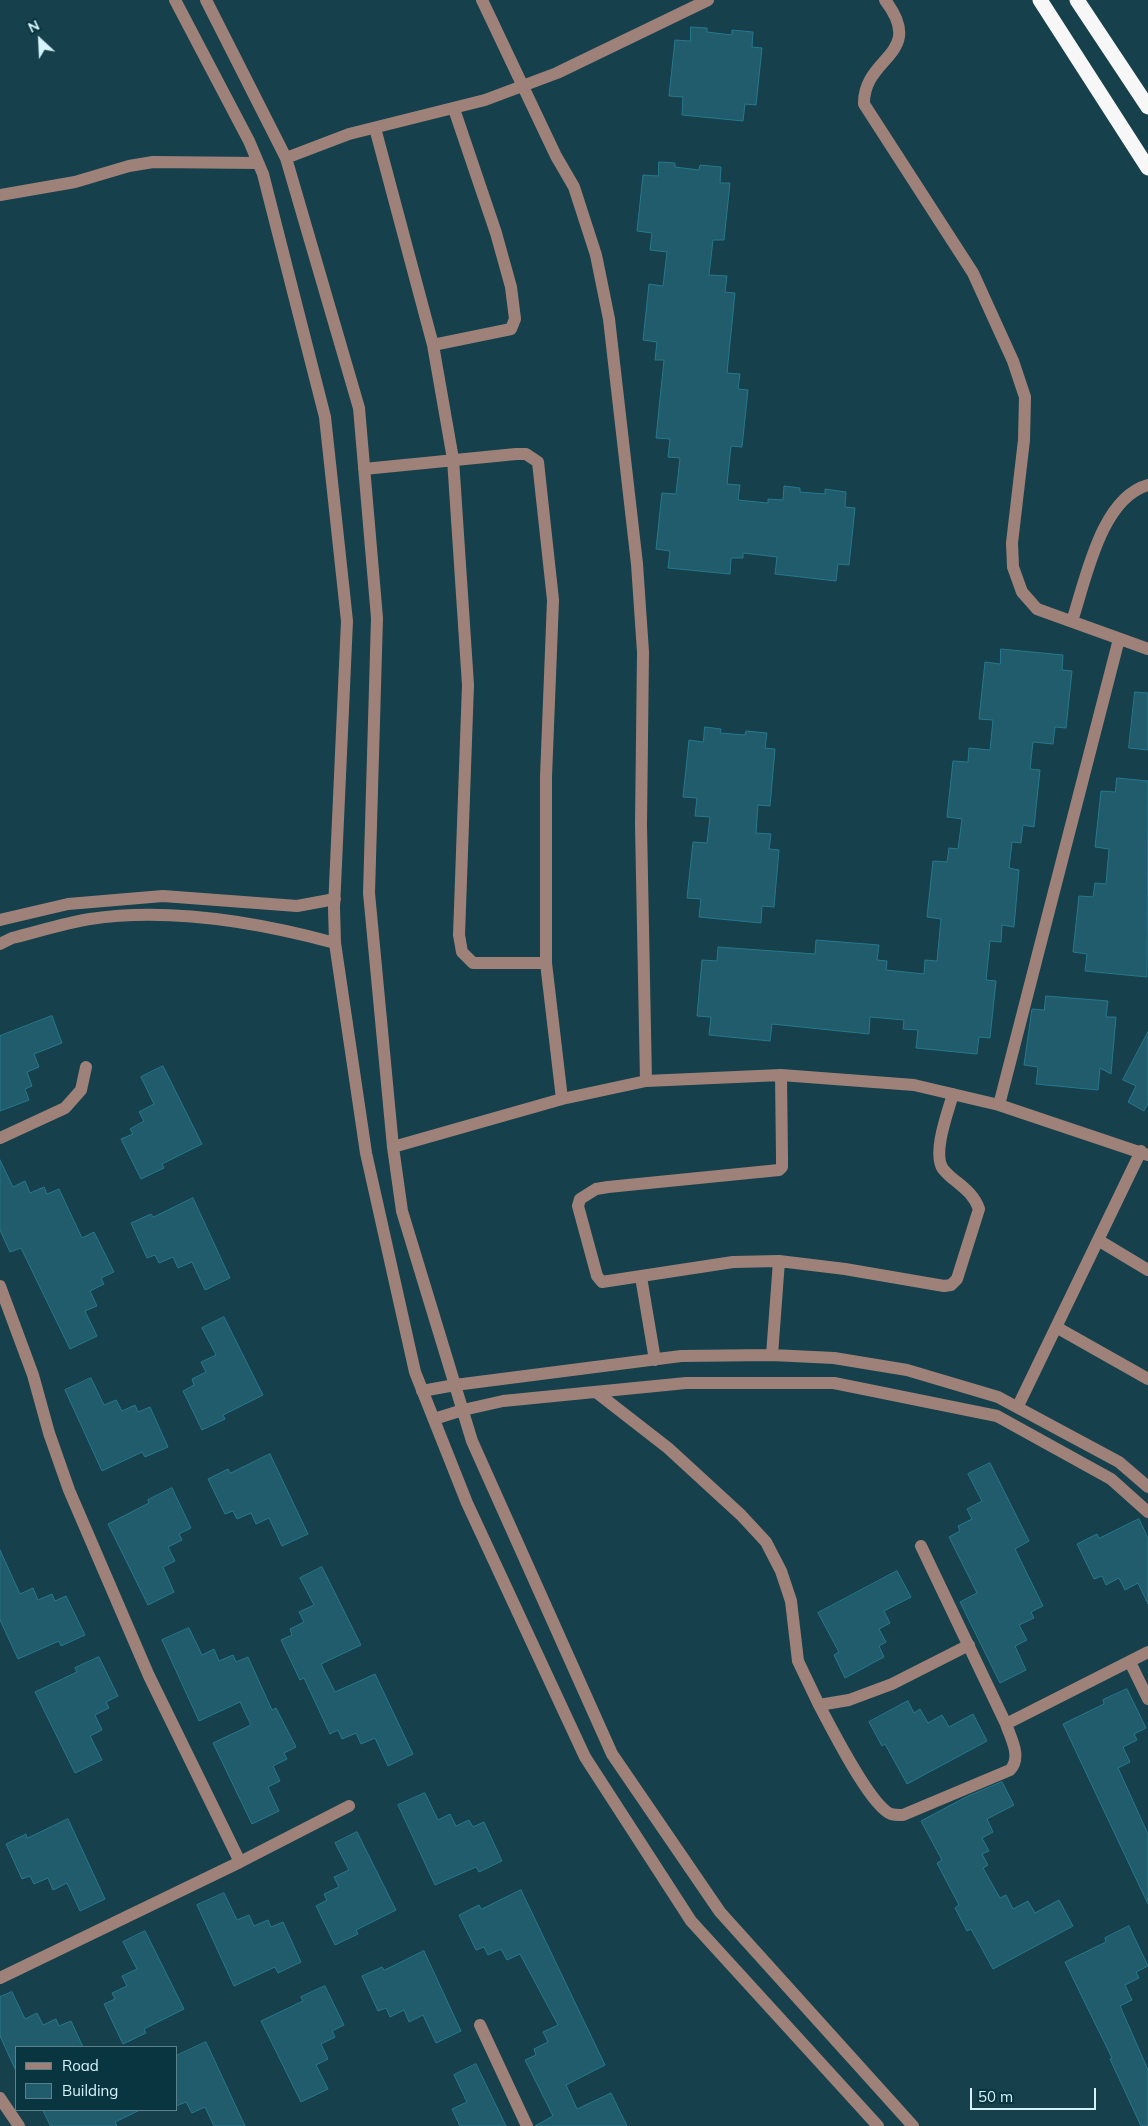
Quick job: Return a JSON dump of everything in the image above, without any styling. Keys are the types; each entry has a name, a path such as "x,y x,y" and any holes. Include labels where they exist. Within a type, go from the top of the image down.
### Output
{"highway":[{"path":"1040,0 1148,168"},
{"path":"1077,0 1148,107"}],"street":[{"path":"175,0 249,141 263,174 326,416 347,621 335,899 335,943 366,1153 415,1372 467,1503 585,1757 691,1920 878,2126"},
{"path":"206,0 286,158 359,408 377,618 369,893 393,1147 402,1212 472,1440 612,1754 720,1912 913,2126"},
{"path":"482,0 574,187 596,255 609,319 637,564 644,652 641,825 646,1081"},
{"path":"286,158 349,134 454,109 523,86 557,73 708,0"},
{"path":"885,0 896,15 900,28 899,40 867,84 864,104 973,273 1014,360 1024,397 1024,440 1012,543 1013,567 1022,592 1037,609 1148,648"},
{"path":"433,345 511,329 515,319 510,287 496,233 454,109"},
{"path":"375,128 433,345 453,459 468,685 460,943 462,952 473,963 546,964"},
{"path":"0,195 75,182 129,166 153,162 258,163"},
{"path":"364,468 526,454 538,462 553,600 546,777 546,964 562,1099"},
{"path":"1072,621 1103,529 1112,512 1123,498 1136,489 1148,485"},
{"path":"999,1105 1119,639"},
{"path":"0,920 68,904 146,897 238,900 297,906 335,899"},
{"path":"0,944 12,938 90,919 170,914 278,928 335,943"},
{"path":"0,1138 65,1108 82,1090 86,1067"},
{"path":"781,1075 782,1167 778,1170 608,1187 596,1189 580,1199 578,1206 600,1280 607,1283 733,1262 779,1261 845,1269 944,1286 951,1285 958,1279 978,1209 977,1202 943,1169 941,1164 940,1142 953,1094"},
{"path":"393,1147 562,1099 646,1081 781,1075 914,1085 999,1105 1144,1153 1098,1240 1018,1406"},
{"path":"1098,1240 1148,1270"},
{"path":"772,1354 779,1261"},
{"path":"641,1277 655,1360"},
{"path":"0,1286 33,1375 49,1433 69,1490 149,1676 240,1862"},
{"path":"1056,1327 1148,1379"},
{"path":"422,1391 455,1385 681,1356 772,1354 834,1358 907,1370 998,1397 1018,1406 1119,1462 1147,1485"},
{"path":"434,1419 463,1410 503,1402 686,1383 834,1384 997,1416 1111,1479 1148,1512"},
{"path":"596,1392 668,1448 742,1515 766,1542 781,1570 791,1601 798,1661 819,1705 863,1781 877,1801 891,1814 897,1815 903,1815 1010,1770 1015,1764 1016,1753 1006,1724 921,1546"},
{"path":"819,1705 850,1700 892,1684 969,1645"},
{"path":"1006,1724 1148,1652"},
{"path":"1130,1662 1148,1699"},
{"path":"0,1978 240,1862 349,1806"},
{"path":"480,2025 527,2126"},
{"path":"0,2098 19,2126"}],"building":[{"path":"691,27 707,28 707,32 732,35 732,30 753,32 752,47 762,48 756,105 745,104 743,121 682,115 683,97 669,96 675,40 690,41"},
{"path":"659,162 675,163 675,167 699,170 700,165 721,167 720,183 730,183 724,240 713,240 709,275 727,276 725,292 735,293 727,373 740,374 738,389 748,390 742,447 731,446 727,484 740,485 738,500 768,503 768,499 783,500 784,486 800,488 800,492 825,494 825,489 846,492 845,507 855,508 849,565 838,564 836,581 775,574 777,557 743,553 743,558 731,558 730,574 668,568 670,551 656,549 662,493 676,494 680,458 668,457 670,439 656,438 664,360 655,360 657,342 643,340 649,284 663,286 667,252 650,250 652,233 637,231 643,175 658,176"},
{"path":"1001,649 1063,655 1062,670 1072,671 1066,728 1055,727 1053,744 1033,742 1030,769 1040,770 1034,827 1023,825 1021,843 1012,842 1009,868 1019,870 1014,927 1002,925 1001,942 990,941 986,980 996,981 990,1038 979,1037 977,1054 916,1048 918,1030 903,1029 904,1020 870,1017 869,1034 772,1024 770,1041 709,1035 711,1017 697,1016 702,960 717,961 718,947 815,954 816,940 879,945 877,960 887,961 886,970 924,974 925,960 937,961 941,919 927,917 933,861 947,862 949,848 958,849 962,819 947,817 953,761 968,762 969,748 990,750 993,720 979,719 985,662 1000,664"},
{"path":"1135,692 1148,693 1148,750 1129,748"},
{"path":"705,727 721,729 720,733 745,735 746,731 767,733 765,748 775,749 770,806 758,805 756,833 771,834 769,849 779,850 774,907 762,906 761,923 699,917 701,899 687,898 693,842 707,843 710,817 695,816 697,798 683,797 689,740 703,742"},
{"path":"1117,778 1148,781 1147,977 1085,971 1087,954 1073,952 1079,896 1093,897 1095,883 1106,884 1109,849 1095,847 1101,791 1115,792"},
{"path":"1046,996 1108,1001 1106,1017 1116,1017 1111,1074 1100,1068 1098,1090 1036,1084 1038,1067 1024,1065 1032,1009 1044,1010"},
{"path":"52,1016 62,1043 34,1054 39,1067 27,1072 32,1086 25,1089 29,1100 0,1111 0,1036"},
{"path":"1148,1032 1148,1103 1144,1111 1128,1102 1136,1086 1123,1080"},
{"path":"163,1066 202,1144 162,1164 164,1168 141,1179 121,1139 133,1134 130,1129 144,1121 139,1112 154,1104 141,1077"},
{"path":"0,1160 13,1187 25,1181 30,1193 44,1187 47,1194 59,1189 82,1238 94,1232 114,1272 101,1278 104,1284 90,1291 97,1306 85,1311 97,1336 70,1349 21,1248 10,1252 0,1230"},
{"path":"193,1198 230,1278 205,1290 192,1262 178,1268 173,1257 159,1263 155,1255 147,1258 131,1223 151,1214 153,1217"},
{"path":"224,1317 263,1395 223,1415 225,1419 202,1430 183,1391 194,1385 192,1379 206,1372 201,1362 216,1355 202,1328"},
{"path":"91,1378 104,1405 116,1400 122,1411 135,1405 138,1412 150,1407 168,1447 145,1457 142,1452 102,1471 65,1390"},
{"path":"270,1454 308,1534 282,1546 269,1518 256,1524 251,1513 237,1519 233,1511 225,1514 208,1479 228,1469 230,1473"},
{"path":"990,1463 1029,1541 1015,1549 1043,1606 1031,1612 1034,1618 1019,1625 1027,1640 1015,1646 1026,1670 1000,1683 960,1602 977,1593 949,1537 960,1531 958,1526 972,1519 967,1509 982,1501 968,1474"},
{"path":"172,1488 191,1528 179,1534 182,1540 168,1547 175,1561 163,1567 174,1592 148,1605 108,1524 149,1503 148,1500"},
{"path":"1139,1519 1148,1538 1148,1604 1138,1583 1125,1590 1119,1578 1106,1585 1102,1576 1094,1579 1077,1544 1097,1534 1099,1538"},
{"path":"0,1550 20,1594 33,1588 38,1600 52,1594 55,1601 66,1596 85,1635 61,1646 59,1641 18,1659 0,1620"},
{"path":"322,1567 361,1645 321,1664 335,1692 375,1674 413,1754 388,1766 375,1738 361,1744 356,1733 342,1739 338,1730 330,1734 304,1678 300,1680 281,1640 292,1635 290,1629 304,1622 299,1612 314,1605 300,1578"},
{"path":"897,1571 911,1597 884,1611 890,1623 879,1629 886,1642 879,1646 884,1657 845,1678 834,1655 839,1652 818,1613"},
{"path":"189,1628 202,1655 214,1649 219,1661 233,1655 236,1662 248,1657 272,1710 276,1708 296,1747 284,1753 287,1759 273,1766 280,1781 268,1787 279,1811 252,1824 213,1743 251,1725 240,1702 199,1721 162,1640"},
{"path":"99,1657 118,1696 106,1702 109,1708 95,1715 102,1730 90,1736 102,1760 75,1773 35,1692 77,1672 75,1668"},
{"path":"1127,1689 1146,1728 1134,1734 1137,1740 1123,1747 1130,1762 1118,1768 1148,1834 1148,1904 1063,1724 1104,1704 1103,1700"},
{"path":"908,1701 914,1713 920,1709 928,1723 942,1715 949,1727 973,1714 987,1741 907,1784 885,1744 882,1746 869,1722"},
{"path":"1002,1782 1014,1805 987,1819 993,1832 982,1838 989,1851 982,1854 988,1865 983,1868 1000,1898 1006,1895 1013,1909 1028,1901 1035,1913 1059,1900 1073,1926 993,1969 971,1929 967,1931 955,1908 959,1905 937,1863 942,1860 921,1821 966,1797"},
{"path":"425,1793 438,1820 450,1814 456,1826 469,1820 473,1827 484,1822 502,1861 479,1872 476,1867 435,1885 398,1805"},
{"path":"68,1819 105,1899 80,1911 67,1883 53,1890 48,1878 34,1884 30,1876 22,1879 6,1844 26,1834 27,1838"},
{"path":"357,1832 396,1910 356,1930 358,1934 335,1945 316,1906 327,1900 324,1894 339,1887 334,1877 349,1870 335,1843"},
{"path":"521,1890 605,2065 566,2085 577,2109 611,2093 627,2126 535,2126 553,2116 525,2060 536,2055 534,2049 548,2042 543,2032 558,2025 520,1954 507,1960 501,1949 488,1955 484,1947 476,1950 459,1915 479,1905 481,1909"},
{"path":"224,1893 237,1920 249,1915 254,1926 268,1920 271,1927 283,1922 301,1962 278,1973 275,1967 234,1986 197,1905"},
{"path":"1129,1926 1148,1966 1136,1972 1139,1978 1125,1985 1132,2000 1120,2006 1148,2070 1148,2126 1141,2126 1110,2059 1112,2058 1065,1962 1106,1942 1105,1938"},
{"path":"145,1931 184,2009 144,2029 146,2033 123,2044 104,2004 115,1999 112,1993 127,1986 122,1976 137,1969 123,1942"},
{"path":"424,1951 461,2031 436,2043 423,2015 409,2022 404,2010 390,2017 386,2008 378,2011 362,1976 382,1967 384,1970"},
{"path":"325,1986 344,2025 332,2031 335,2037 321,2044 328,2059 316,2065 328,2089 301,2102 261,2021 303,2001 301,1997"},
{"path":"12,1992 25,2019 37,2013 43,2025 56,2019 59,2026 71,2021 83,2046 15,2046 15,2069 0,2036 0,1997"},
{"path":"206,2042 245,2126 214,2126 205,2107 192,2113 186,2102 178,2105 178,2055"},
{"path":"476,2064 506,2126 460,2126 452,2109 467,2102 454,2075"},
{"path":"44,2111 138,2111 115,2122 117,2126 51,2126"}]}
